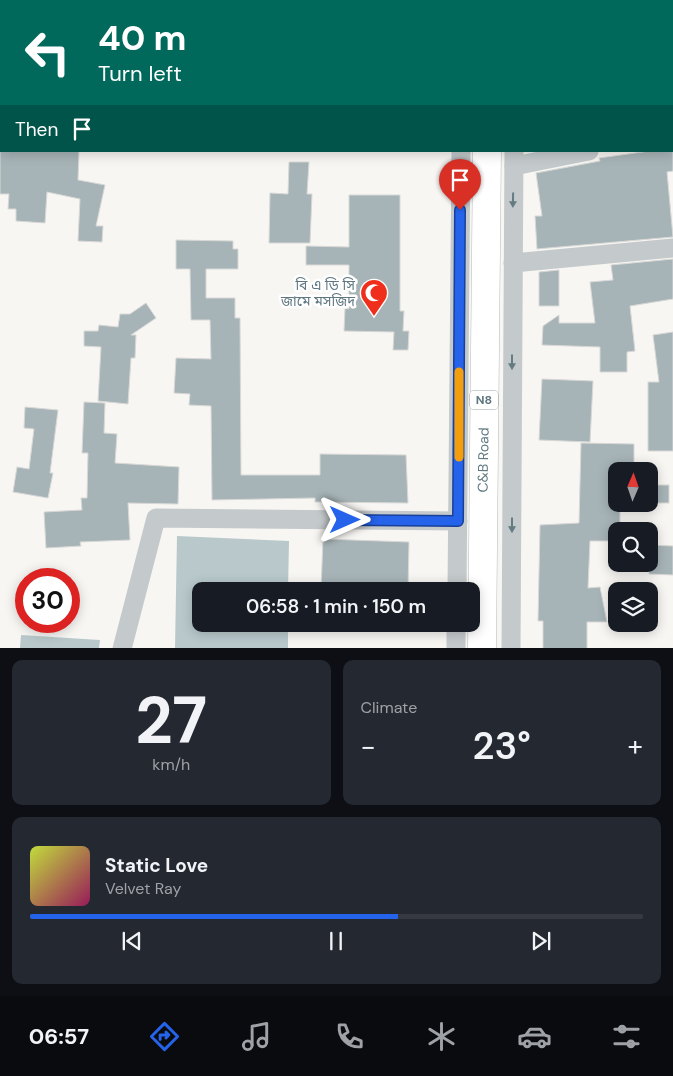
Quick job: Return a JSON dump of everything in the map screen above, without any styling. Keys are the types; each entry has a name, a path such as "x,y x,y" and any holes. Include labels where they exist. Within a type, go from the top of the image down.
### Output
{"highway":[{"name":"C&B Road","path":"482,648 487,152"}],"street":[{"path":"457,582 461,152"},
{"path":"511,648 514,159 580,152"},
{"path":"512,262 673,248"},
{"path":"122,648 156,518 458,521"},
{"path":"456,632 456,648"}],"shaded area":[{"path":"177,536 289,541 288,582 192,582 192,632 288,632 288,648 175,648"},
{"path":"21,635 100,640 99,648 20,648"}],"building":[{"path":"0,152 79,152 78,180 105,185 96,226 103,226 102,242 78,241 80,199 47,192 45,223 16,221 16,209 8,209 9,194 0,194"},
{"path":"643,152 673,152 673,171 667,172 673,237 537,249 535,216 542,216 536,173 600,161 599,158"},
{"path":"289,162 309,162 307,194 312,194 310,243 269,243 270,193 288,194"},
{"path":"349,195 400,195 400,311 404,311 403,331 409,331 408,350 393,350 394,332 344,331 345,308 349,309 349,265 306,265 306,246 349,247"},
{"path":"176,240 233,241 233,249 238,249 238,269 206,269 206,298 235,298 235,318 240,318 241,475 320,475 320,454 406,455 408,503 315,502 315,498 212,500 211,406 189,405 190,394 174,393 176,358 211,359 210,320 191,320 190,269 176,269"},
{"path":"673,259 673,299 630,306 635,351 627,352 627,372 600,372 600,347 542,345 543,326 559,315 559,323 595,323 590,282 613,280 611,265"},
{"path":"559,270 559,306 539,306 539,272"},
{"path":"146,303 156,318 131,335 136,335 135,358 131,358 128,404 98,401 101,347 84,346 84,331 98,331 99,325 118,327 120,314 130,314"},
{"path":"673,332 673,451 648,451 648,382 659,382 653,335"},
{"path":"542,379 593,381 590,442 539,440"},
{"path":"84,402 105,403 104,433 117,434 115,463 179,467 178,504 128,503 130,540 80,542 81,546 46,548 44,512 82,510 81,498 87,498 88,453 82,453"},
{"path":"25,407 58,410 50,473 53,473 48,498 13,492 17,467 29,469 34,429 24,428"},
{"path":"581,443 634,444 634,462 608,462 608,512 620,512 620,522 608,522 608,541 590,541 588,588 600,587 607,622 587,622 587,648 543,648 543,621 538,621 540,525 579,523"},
{"path":"658,485 669,485 669,503 658,503"},
{"path":"323,539 409,542 408,582 321,582"},
{"path":"658,545 673,546 673,575 649,574 649,572 658,572"}],"slow traffic":[{"path":"459,372 459,457"}],"place":[{"name":"বি এ ডি সি জামে মসজিদ","path":"374,317"}],"route":[{"path":"345,520 458,521 460,210"}]}
